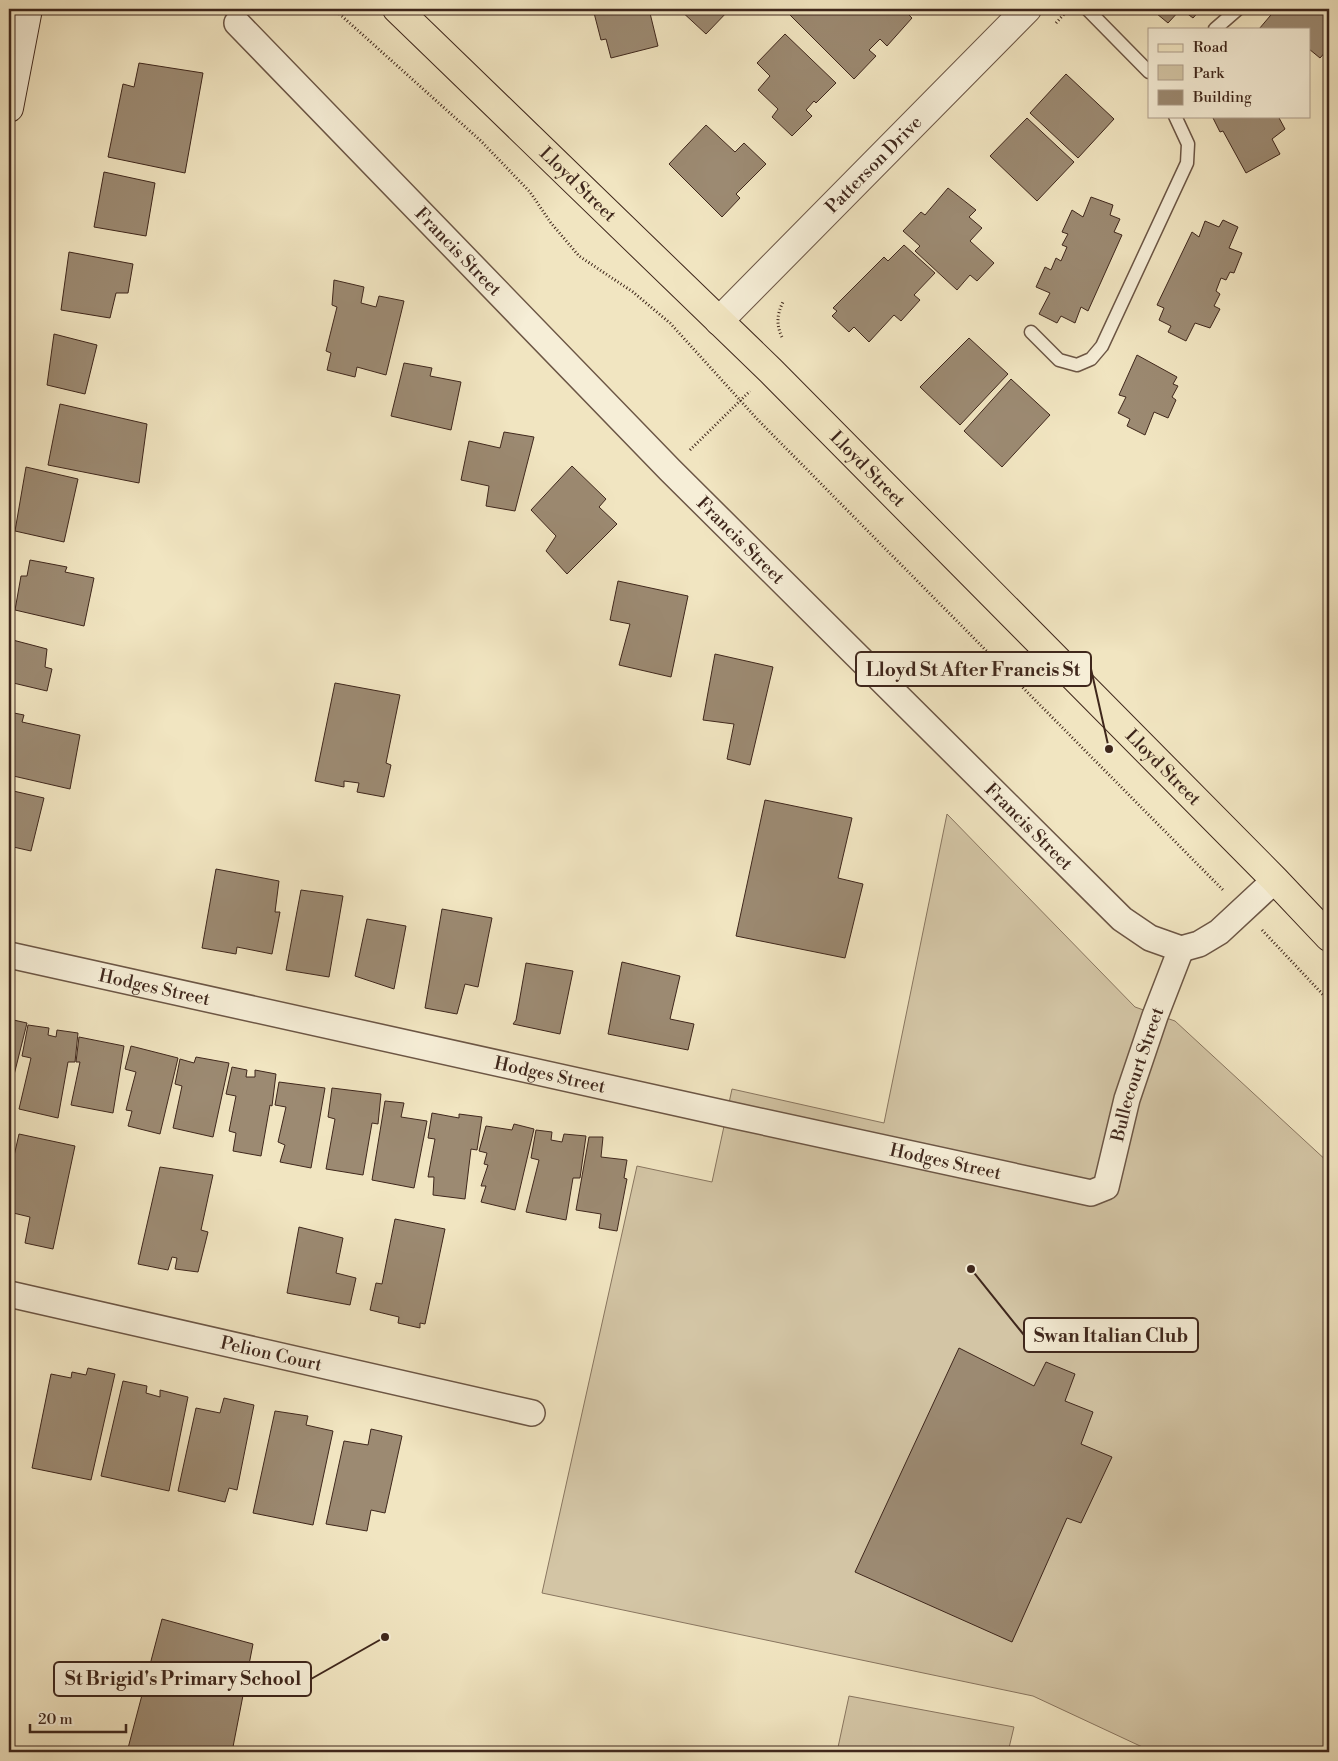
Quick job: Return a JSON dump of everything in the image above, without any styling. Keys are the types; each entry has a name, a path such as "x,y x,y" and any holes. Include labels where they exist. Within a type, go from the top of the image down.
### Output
{"main road":[{"name":"Lloyd Street","path":"397,9 771,371 1275,880 1329,937"}],"street":[{"name":"Patterson Drive","path":"719,321 1027,9"},
{"path":"9,108 28,13"},
{"name":"Francis Street","path":"237,23 670,470 1122,919 1150,938 1181,949"},
{"path":"1181,949 1199,944 1219,932 1275,880"},
{"name":"Bullecourt Street","path":"1091,1193 1106,1187 1127,1099 1155,1016 1181,949"},
{"name":"Hodges Street","path":"9,955 1091,1193"},
{"name":"Pelion Court","path":"9,1294 532,1413"}],"lane":[{"path":"1087,9 1148,71"},
{"path":"1216,28 1238,9"},
{"path":"1031,332 1059,360 1077,365 1091,359 1102,346 1187,163 1188,144 1176,118"}],"path":[{"path":"334,9 481,141 530,192 551,223 579,256 633,292 670,323 740,400 1243,910 1329,1002"},
{"path":"1049,29 1069,9"},
{"path":"670,470 792,351 778,329 780,308 786,295"}],"green space":[{"path":"947,814 1135,1007 1175,1021 1329,1163 1329,1752 1153,1752 1033,1696 542,1593 637,1166 712,1182 732,1089 884,1123"},
{"path":"849,1696 1014,1727 1008,1752 837,1752"}],"building":[{"path":"593,9 649,9 658,46 611,58 606,39 601,40"},
{"path":"679,9 730,9 706,34"},
{"path":"789,9 871,9 875,12 878,9 903,9 912,18 887,46 880,39 869,50 876,56 854,79 786,11"},
{"path":"916,9 932,9 928,12 920,12"},
{"path":"1151,9 1181,9 1168,23"},
{"path":"1181,9 1201,9 1193,18"},
{"path":"1276,9 1329,9 1329,48 1320,58 1310,50 1310,28 1260,28"},
{"path":"785,34 836,83 806,110 812,116 792,136 772,117 778,109 758,90 770,76 757,63"},
{"path":"139,63 203,73 185,173 108,157 123,84 134,87"},
{"path":"1066,74 1114,119 1078,158 1030,113"},
{"path":"1027,118 1074,162 1037,201 990,156"},
{"path":"1213,118 1279,118 1285,129 1272,139 1280,154 1246,173 1223,131 1220,132"},
{"path":"706,125 735,152 744,143 766,164 736,194 740,198 722,217 669,164"},
{"path":"104,172 155,183 146,236 94,227"},
{"path":"948,188 976,210 969,217 982,228 970,241 994,263 977,281 970,275 957,290 915,251 920,246 903,231 921,212 925,215"},
{"path":"1091,197 1113,205 1110,215 1120,219 1114,232 1122,235 1088,311 1081,307 1075,323 1061,316 1057,323 1039,314 1050,293 1036,287 1045,267 1051,270 1056,258 1061,261 1067,247 1062,245 1068,234 1062,232 1072,210 1083,217"},
{"path":"1223,220 1238,227 1229,248 1242,253 1234,273 1230,272 1226,280 1221,278 1216,291 1220,294 1214,306 1220,309 1210,328 1195,323 1186,341 1168,332 1171,326 1159,320 1164,308 1157,305 1192,232 1199,237 1205,221 1219,227"},
{"path":"904,245 935,273 914,295 920,300 901,321 894,315 869,342 854,327 849,332 832,316 837,311 833,308 884,257 888,261"},
{"path":"69,252 133,264 128,293 116,293 110,318 61,310"},
{"path":"334,280 364,287 361,303 376,307 379,296 404,301 386,375 357,367 355,377 327,370 331,353 326,351 337,307 332,305"},
{"path":"54,334 97,345 85,394 47,385"},
{"path":"969,338 1008,374 960,425 920,387"},
{"path":"1137,355 1177,377 1173,384 1178,386 1172,397 1176,400 1168,418 1154,412 1145,435 1127,426 1130,419 1118,413 1126,397 1119,395"},
{"path":"404,363 432,368 430,376 461,382 451,430 391,416"},
{"path":"1011,379 1050,415 1002,467 964,431"},
{"path":"60,404 147,424 139,483 48,465"},
{"path":"504,432 534,437 515,511 486,506 489,486 461,480 469,441 500,448"},
{"path":"572,466 606,499 599,507 617,524 567,574 546,551 556,536 531,510"},
{"path":"26,467 78,479 64,542 15,531"},
{"path":"30,560 67,567 65,572 94,578 84,626 15,610 21,576 27,576"},
{"path":"618,581 688,596 671,677 619,665 630,624 610,620"},
{"path":"9,639 47,649 45,667 52,669 47,691 9,682"},
{"path":"715,654 773,667 750,765 727,759 734,724 703,720"},
{"path":"335,683 400,695 386,763 391,765 384,797 357,792 359,783 344,781 344,787 315,781"},
{"path":"9,712 24,715 22,722 80,735 70,789 9,775"},
{"path":"9,790 44,798 31,851 9,846"},
{"path":"765,800 852,818 838,878 863,884 845,958 736,936"},
{"path":"216,869 279,881 275,912 280,912 272,954 237,947 236,954 202,948"},
{"path":"301,890 343,896 329,977 286,970"},
{"path":"442,909 492,918 478,987 465,984 457,1014 425,1008"},
{"path":"367,919 406,926 394,989 355,976"},
{"path":"622,962 680,976 670,1019 694,1024 688,1050 608,1034"},
{"path":"526,963 573,971 560,1034 513,1024 516,1020"},
{"path":"9,1019 27,1023 9,1095"},
{"path":"28,1025 49,1028 48,1035 56,1037 57,1030 78,1033 75,1062 68,1062 58,1118 19,1109 31,1058 22,1056"},
{"path":"79,1037 124,1046 113,1113 71,1105 80,1062 76,1062"},
{"path":"131,1046 178,1058 160,1134 128,1126 132,1111 126,1110 136,1072 125,1069"},
{"path":"196,1057 229,1063 213,1137 173,1128 182,1086 175,1084 180,1059 194,1063"},
{"path":"232,1067 247,1070 246,1077 255,1077 255,1070 276,1074 272,1106 270,1105 261,1156 233,1151 236,1133 229,1131 236,1096 226,1094"},
{"path":"279,1082 325,1088 311,1168 280,1162 285,1145 278,1142 286,1107 275,1105"},
{"path":"332,1088 381,1094 378,1124 372,1123 363,1175 326,1169 335,1119 328,1117"},
{"path":"385,1101 404,1103 401,1117 427,1121 414,1188 372,1180"},
{"path":"432,1113 459,1118 459,1114 482,1117 477,1150 471,1149 465,1199 433,1195 434,1177 428,1177 435,1139 428,1138"},
{"path":"514,1124 534,1129 515,1210 481,1202 486,1186 481,1186 488,1165 484,1164 487,1153 479,1151 486,1126 512,1130"},
{"path":"536,1130 552,1132 551,1140 562,1142 564,1134 586,1136 580,1178 573,1178 566,1220 526,1212 539,1160 531,1158"},
{"path":"19,1134 75,1146 53,1249 25,1243 30,1217 9,1212 9,1178"},
{"path":"589,1137 603,1137 601,1157 627,1160 624,1178 627,1179 617,1231 599,1228 601,1214 576,1210"},
{"path":"160,1167 213,1175 201,1230 208,1232 198,1272 175,1269 177,1258 172,1257 168,1270 138,1264"},
{"path":"395,1219 445,1229 425,1324 420,1323 420,1328 398,1323 399,1317 370,1310 376,1283 382,1284"},
{"path":"299,1227 343,1238 336,1273 356,1278 350,1305 287,1293"},
{"path":"959,1348 1034,1386 1046,1362 1075,1374 1065,1401 1093,1412 1081,1444 1112,1457 1081,1523 1067,1518 1012,1642 855,1572"},
{"path":"88,1368 115,1374 91,1480 32,1468 51,1374 71,1378 72,1372 86,1375"},
{"path":"123,1381 147,1386 146,1393 160,1397 160,1390 188,1397 169,1491 101,1476"},
{"path":"224,1398 254,1405 237,1490 229,1488 225,1502 178,1491 196,1408 220,1413"},
{"path":"275,1411 308,1416 306,1425 333,1431 313,1525 253,1513"},
{"path":"371,1429 402,1436 385,1513 371,1510 367,1531 326,1524 344,1441 368,1445"},
{"path":"162,1619 253,1644 232,1752 127,1752"},
{"path":"586,1747 617,1752 585,1752"}],"place":[{"name":"Lloyd St After Francis St","path":"1109,749"},
{"name":"Swan Italian Club","path":"971,1269"},
{"name":"St Brigid's Primary School","path":"385,1637"}]}
